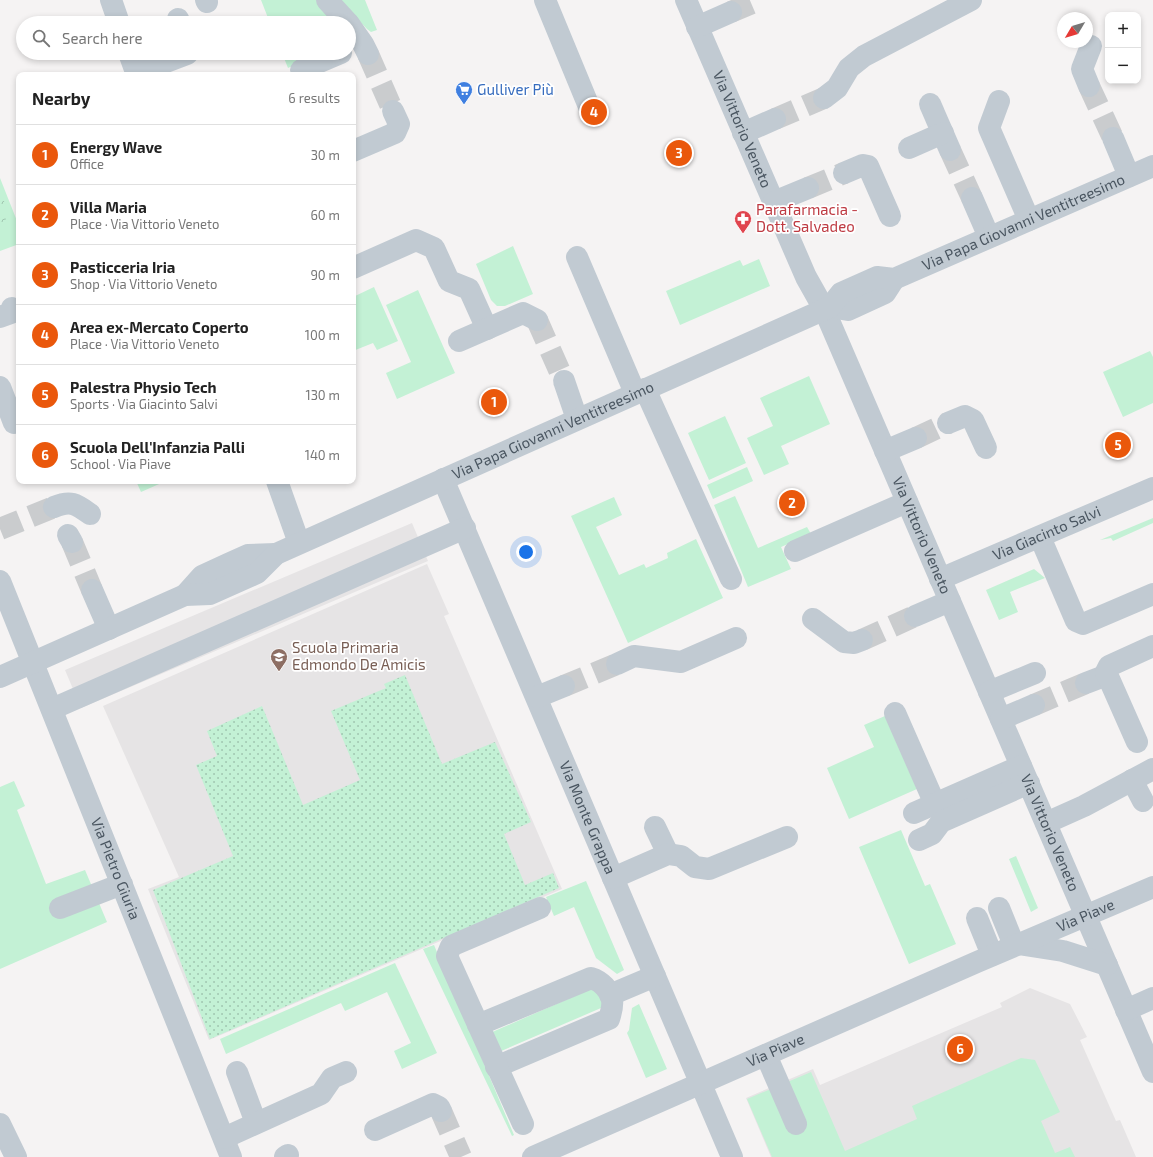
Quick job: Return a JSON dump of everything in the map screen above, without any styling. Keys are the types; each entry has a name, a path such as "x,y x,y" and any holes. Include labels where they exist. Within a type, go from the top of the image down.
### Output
{"street":[{"path":"111,0 117,16"},
{"path":"327,0 341,16"},
{"path":"545,0 590,109"},
{"name":"Via Vittorio Veneto","path":"686,0 806,277 827,308 885,451 1153,1072"},
{"path":"824,98 837,88 849,68 864,56 971,0"},
{"path":"697,27 731,12"},
{"path":"1089,86 1082,69 1090,48"},
{"path":"134,67 163,60"},
{"path":"301,70 325,60"},
{"path":"1000,102 989,128 1029,220"},
{"path":"909,148 947,142 930,104"},
{"path":"356,150 395,133 399,124 393,111"},
{"path":"743,133 775,119"},
{"path":"1113,138 1129,176"},
{"path":"844,173 863,165 868,166 890,216"},
{"name":"Via Papa Giovanni Ventitreesimo","path":"0,677 185,595 202,576 248,555 276,554 827,308 841,293 877,277 894,279 1153,166"},
{"path":"774,202 808,188"},
{"path":"972,198 989,237"},
{"path":"356,267 416,240 434,248 448,281 469,289 487,329"},
{"path":"577,257 730,579"},
{"path":"459,341 523,313 537,320"},
{"path":"564,381 577,419"},
{"path":"0,387 11,425"},
{"path":"948,423 965,416 973,420 986,448"},
{"path":"885,451 916,438"},
{"name":"Via Monte Grappa","path":"443,479 732,1157"},
{"path":"278,484 298,544"},
{"name":"Via Giacinto Salvi","path":"940,579 1153,488"},
{"path":"54,507 65,502 77,505 90,514"},
{"path":"795,551 907,502"},
{"path":"52,709 465,528"},
{"path":"1040,537 1076,621 1083,624 1153,594"},
{"name":"Via Pietro Giuria","path":"0,581 227,1148"},
{"path":"92,590 109,629"},
{"path":"915,616 950,601"},
{"path":"813,619 844,642 854,643 862,640"},
{"path":"617,664 634,656 681,662 736,638"},
{"path":"1137,742 1106,672 1109,666 1153,646"},
{"path":"989,692 1034,672"},
{"path":"1086,683 1107,675"},
{"path":"537,697 564,686"},
{"path":"1001,719 1034,705"},
{"path":"895,713 935,804"},
{"path":"1046,823 1084,806 1153,769"},
{"path":"914,813 935,804 1025,775"},
{"path":"919,840 932,834 941,822 1025,775"},
{"path":"1132,780 1143,801"},
{"path":"655,827 668,854"},
{"path":"613,878 668,854 681,856 696,867 709,869 787,837"},
{"path":"60,908 122,884"},
{"name":"Via Piave","path":"533,1157 1016,944 1153,887"},
{"path":"522,1124 448,956 451,946 540,908"},
{"path":"999,908 1016,944"},
{"path":"977,918 992,955"},
{"name":"Via Piave","path":"1016,944 1063,951 1107,965"},
{"path":"610,995 655,976"},
{"path":"478,1025 591,978 604,985 610,995 612,1000 612,1009 609,1019 496,1067"},
{"path":"1126,1010 1153,998"},
{"path":"766,1054 796,1124"},
{"path":"237,1072 256,1124"},
{"path":"227,1148 256,1124 321,1094 332,1078 346,1072"},
{"path":"375,1130 433,1104 439,1107 441,1111"},
{"path":"0,1124 16,1157"}],"shaded area":[{"path":"412,523 428,561 81,708 65,670"},
{"name":"Scuola Primaria Edmondo De Amicis","path":"427,564 449,614 444,616 562,889 209,1040 148,889 179,877 103,706"},
{"path":"1030,988 1070,1004 1087,1037 1080,1040 1116,1121 1120,1120 1136,1157 771,1157 746,1098 813,1069 820,1085 1002,1007 1000,1003"}],"green space":[{"path":"261,0 316,0 329,16 267,16"},
{"path":"339,0 365,0 377,30 371,32"},
{"path":"285,60 305,60 288,68"},
{"path":"0,178 16,218 16,245 0,251"},
{"path":"0,196 4,201 8,216 4,222 0,223"},
{"path":"513,246 533,294 505,306 497,306 491,300 476,264"},
{"path":"759,259 770,286 680,325 666,291 740,260 743,266"},
{"path":"374,287 398,341 377,350 373,343 356,350 356,296"},
{"path":"418,290 455,373 397,399 386,373 411,362 386,305"},
{"path":"1150,351 1153,357 1153,403 1123,417 1103,372"},
{"path":"809,376 830,424 781,446 789,464 764,475 747,438 773,426 760,398"},
{"path":"725,416 746,463 709,480 688,433"},
{"path":"747,467 753,481 713,499 707,485"},
{"path":"137,484 159,484 141,492"},
{"path":"735,496 758,548 807,527 811,534 781,547 791,569 748,587 714,505"},
{"path":"614,497 622,515 596,527 619,575 644,564 646,568 668,558 667,553 696,539 723,598 628,643 571,516"},
{"path":"1153,518 1153,523 1113,541 1111,538 1100,540"},
{"path":"1034,569 1045,578 1010,592 1018,612 999,620 986,590"},
{"name":"Scuola Primaria Edmondo De Amicis","path":"405,675 442,764 495,742 531,822 504,834 525,885 553,873 559,888 210,1039 153,890 233,856 196,765 217,756 207,731 262,706 303,805 360,780 331,711 386,688 384,684"},
{"path":"885,716 917,789 849,819 827,768 874,747 864,725"},
{"path":"14,781 25,806 17,810 46,884 85,870 107,922 0,969 0,787"},
{"path":"901,830 925,886 930,884 956,944 909,964 859,847"},
{"path":"1016,856 1038,908 1031,912 1009,859"},
{"path":"586,881 624,970 617,974 596,958 574,907 554,916 546,897"},
{"path":"434,945 514,1135 512,1136 423,949"},
{"path":"395,963 437,1053 402,1069 394,1051 411,1043 387,992 345,1011 341,1003 226,1054 220,1039"},
{"path":"593,988 598,993 603,1003 601,1008 499,1052 490,1033"},
{"path":"639,1004 667,1069 646,1078 627,1033 629,1030 632,1008"},
{"path":"1021,1058 1035,1060 1060,1112 1041,1121 1055,1153 1070,1147 1075,1157 772,1157 747,1099 811,1072 845,1151 917,1119 912,1106"}],"tunnel":[{"path":"731,12 759,0"},
{"path":"368,54 393,111"},
{"path":"1089,86 1113,138"},
{"path":"775,119 824,98"},
{"path":"950,150 972,198"},
{"path":"808,188 844,173"},
{"path":"537,320 564,381"},
{"path":"916,438 948,423"},
{"path":"0,529 54,507"},
{"path":"72,542 92,590"},
{"path":"862,640 915,616"},
{"path":"564,686 617,664"},
{"path":"1034,705 1086,683"},
{"path":"441,1111 461,1157"}],"place":[{"name":"Gulliver Più","path":"464,105"},
{"name":"Area ex-Mercato Coperto","path":"594,112"},
{"name":"Pasticceria Iria","path":"679,153"},
{"name":"Parafarmacia - Dott. Salvadeo","path":"743,234"},
{"name":"Energy Wave","path":"494,402"},
{"name":"Palestra Physio Tech","path":"1118,445"},
{"name":"Villa Maria","path":"792,503"},
{"name":"Scuola Primaria Edmondo De Amicis","path":"279,672"},
{"name":"Scuola Dell'Infanzia Palli","path":"960,1049"}]}
